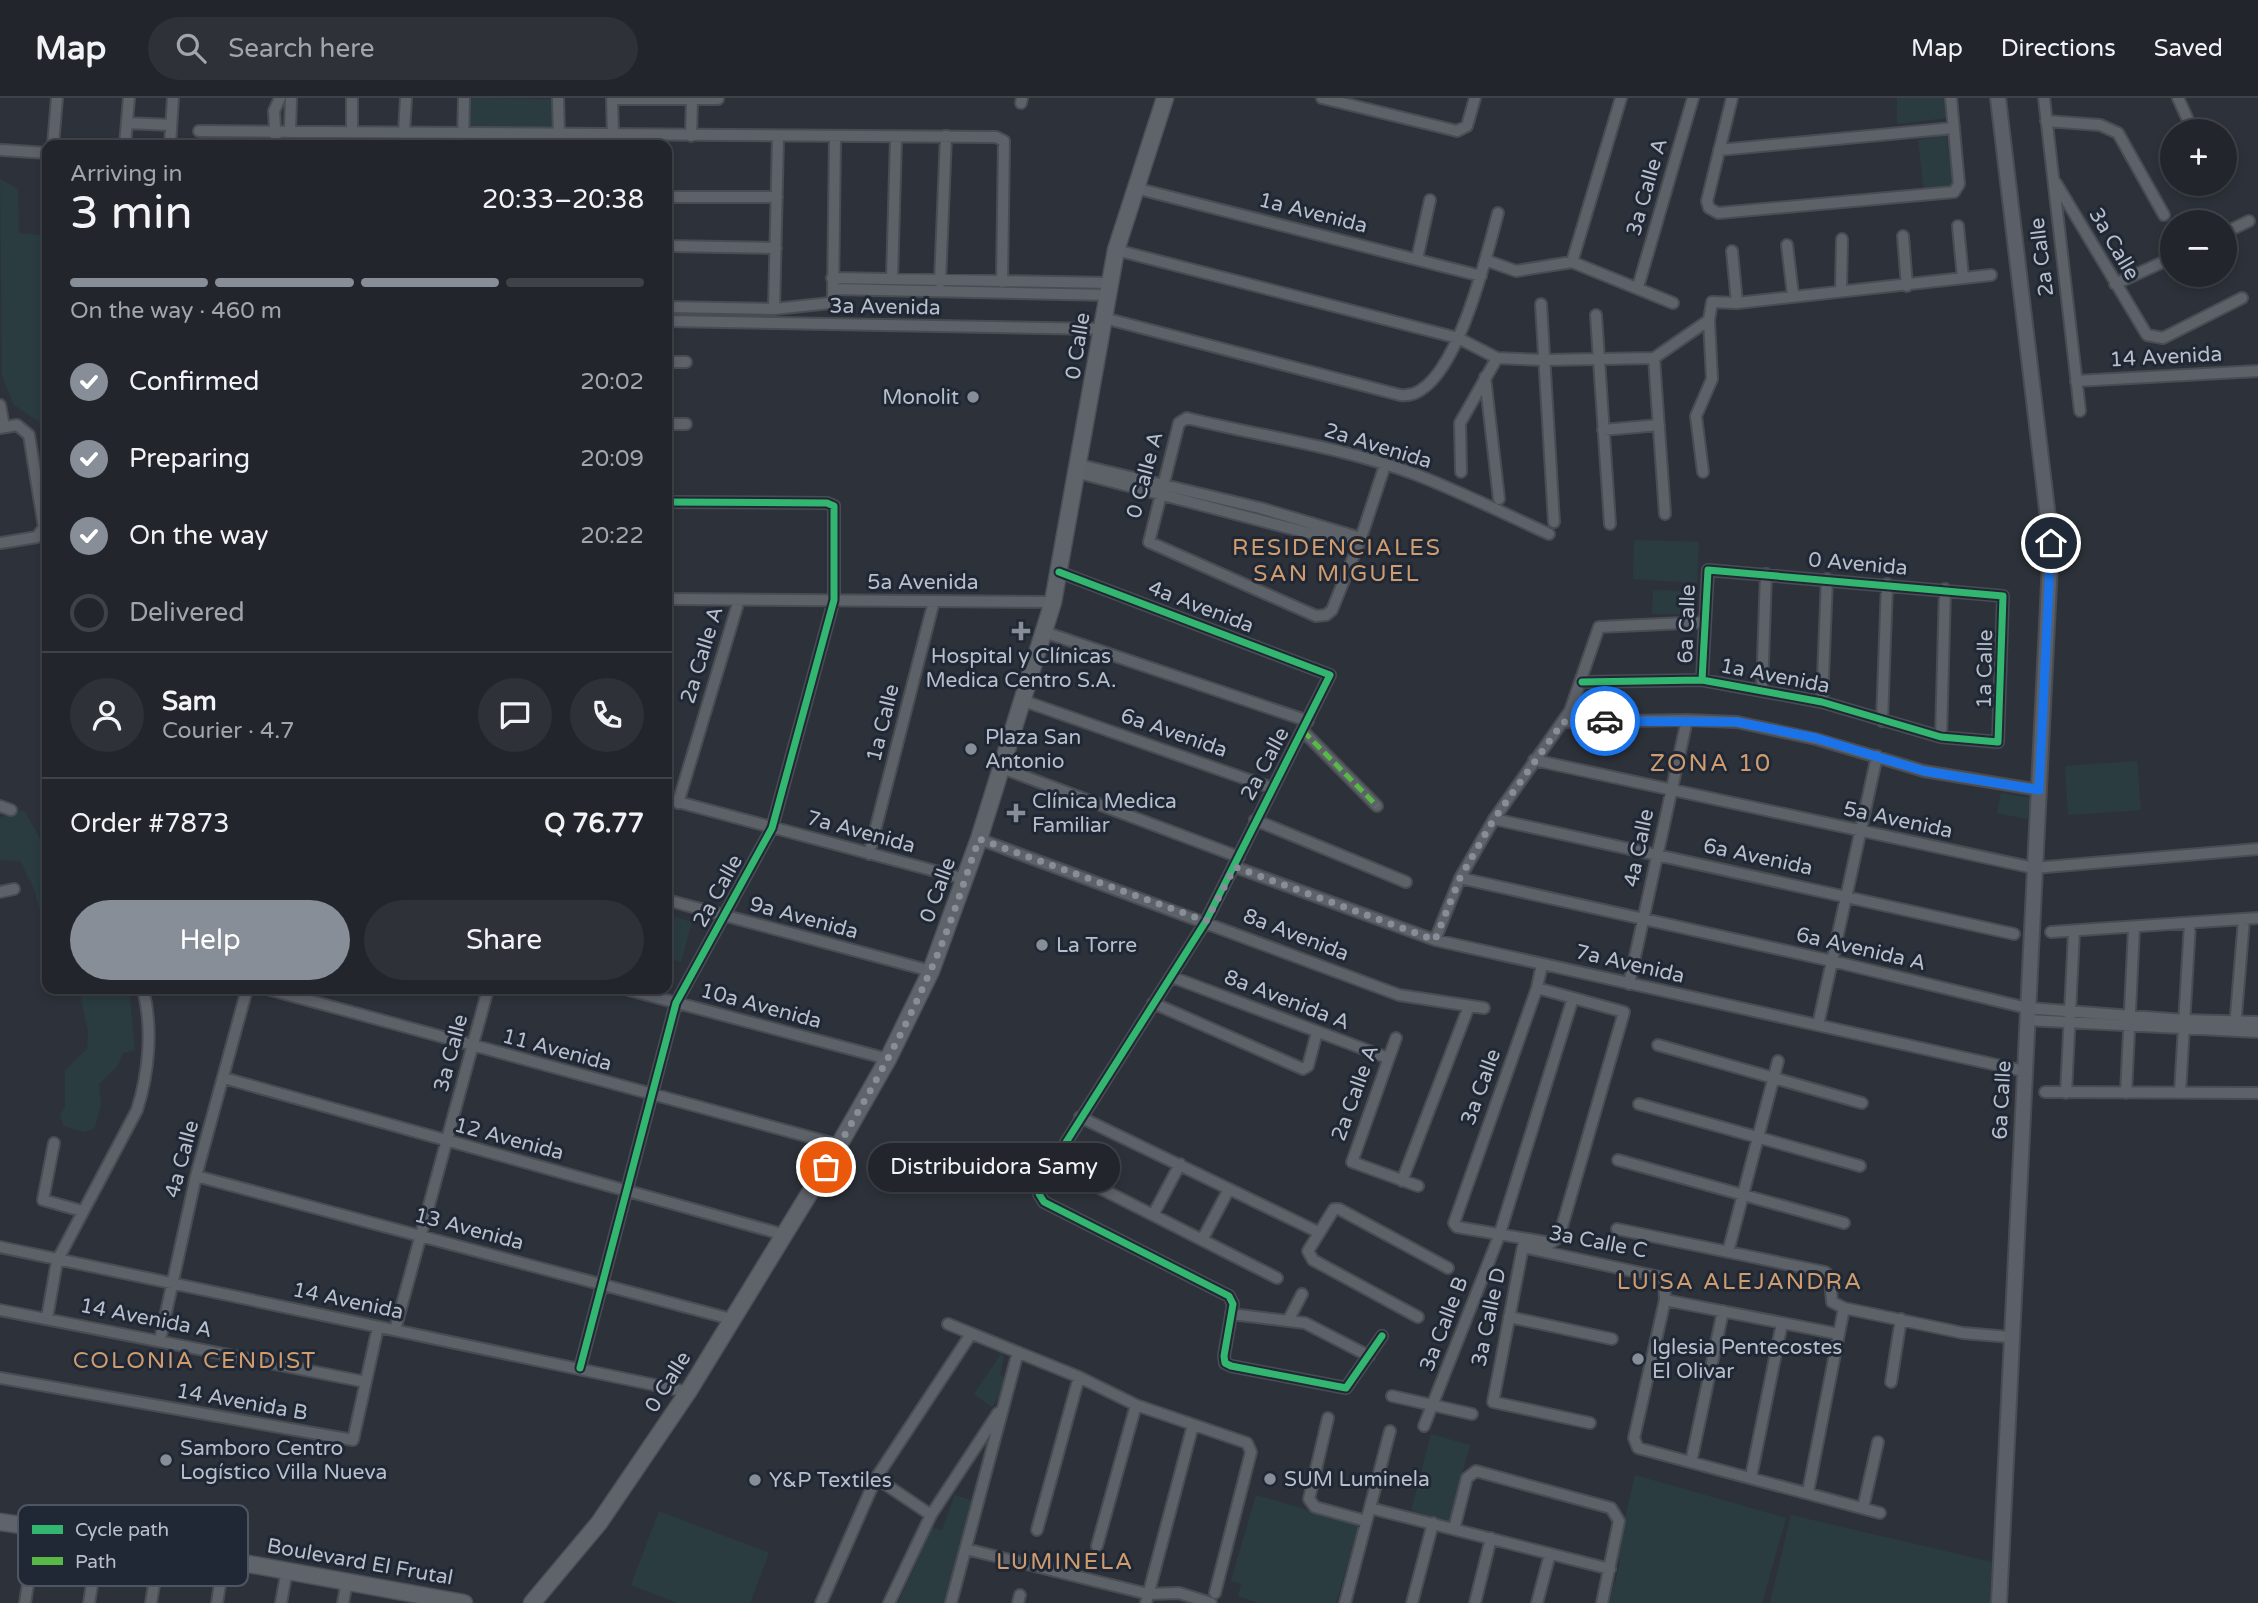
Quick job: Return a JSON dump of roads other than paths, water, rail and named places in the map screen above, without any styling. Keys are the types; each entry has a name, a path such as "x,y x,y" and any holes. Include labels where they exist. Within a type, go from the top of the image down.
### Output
{"main road":[{"name":"0 Calle","path":"532,1603 599,1523 688,1392 839,1145 888,1059 931,971 979,839 1053,602 1079,469 1116,250 1165,98"},
{"name":"6a Calle","path":"1998,98 2028,361 2050,519 2051,573 2010,1337 1999,1603"},
{"name":"Boulevard El Frutal","path":"0,1522 18,1524"},
{"name":"Boulevard El Frutal","path":"248,1563 347,1581 408,1597 464,1603"}],"street":[{"path":"53,140 57,98"},
{"path":"125,140 129,98"},
{"path":"170,140 173,98"},
{"path":"276,140 274,111 280,98"},
{"path":"290,132 291,98"},
{"path":"344,140 352,98"},
{"path":"404,132 406,98"},
{"path":"463,139 464,98"},
{"path":"558,98 559,134"},
{"path":"1328,99 1460,131 1468,126 1475,98"},
{"path":"1572,262 1621,98"},
{"name":"3a Calle A","path":"1638,287 1693,98"},
{"path":"1732,98 1707,201 1713,212 1867,201 1956,190 1959,184 1951,98"},
{"name":"2a Calle","path":"2044,98 2080,411"},
{"path":"2178,98 2188,119"},
{"path":"607,138 612,99 718,99"},
{"path":"691,136 692,99"},
{"path":"2046,121 2100,125 2118,133 2161,210"},
{"path":"127,123 171,125"},
{"path":"1719,150 1954,128"},
{"path":"199,131 404,132 463,139 517,140 559,134 657,140 691,136 996,136 1004,141 1002,282"},
{"path":"774,309 778,136"},
{"path":"941,292 946,136"},
{"path":"672,307 774,309 825,306 833,299 835,137"},
{"path":"892,279 896,138"},
{"path":"2,150 42,153"},
{"name":"3a Calle","path":"2053,178 2141,329 2153,338 2163,338 2242,298"},
{"name":"1a Avenida","path":"1136,187 1481,276"},
{"path":"672,197 777,197"},
{"path":"1417,259 1430,200"},
{"path":"1458,338 1474,303 1498,213"},
{"path":"2237,227 2249,221"},
{"path":"1958,226 1963,278"},
{"path":"1903,236 1907,286"},
{"path":"1841,290 1842,239"},
{"path":"1787,245 1793,295"},
{"path":"672,246 776,248"},
{"path":"1116,250 1458,338 1497,358 1654,358 1709,320"},
{"path":"1732,251 1737,303"},
{"path":"1485,260 1516,271 1572,262 1673,303"},
{"path":"2115,284 2160,263"},
{"path":"1703,472 1696,416 1712,379 1709,320 1712,302 1737,303 1991,275"},
{"path":"833,283 940,278 1109,289"},
{"path":"833,283 941,292 1109,289"},
{"path":"1541,304 1554,522"},
{"path":"1596,315 1610,524"},
{"name":"3a Avenida","path":"672,321 1103,324 1400,395 1417,394 1427,389 1458,338"},
{"path":"1461,472 1460,423 1497,358"},
{"path":"1654,358 1665,514"},
{"path":"672,362 686,362"},
{"name":"14 Avenida","path":"2076,381 2258,371"},
{"path":"1485,377 1499,499"},
{"path":"0,405 2,428 17,425 29,435 42,515"},
{"name":"2a Avenida","path":"1188,418 1385,465 1416,475 1549,534"},
{"name":"0 Calle A","path":"1153,546 1149,537 1179,422 1188,418"},
{"path":"672,424 686,424"},
{"path":"1603,430 1659,425"},
{"path":"1079,469 1259,513 1360,542 1385,465"},
{"name":"2a Calle","path":"580,1368 629,1191 676,1003 772,828 834,600 834,506 827,503 672,502"},
{"path":"0,543 37,537 42,530"},
{"name":"4a Avenida","path":"1153,546 1316,615 1326,615 1332,610 1360,542"},
{"name":"0 Avenida","path":"1709,570 2003,596"},
{"name":"6a Calle","path":"1702,680 1709,570"},
{"name":"4a Avenida","path":"1059,572 1330,675"},
{"path":"1762,689 1766,574"},
{"path":"1822,702 1827,579"},
{"path":"1882,721 1887,584"},
{"path":"1941,737 1945,589"},
{"name":"1a Calle","path":"1998,742 2003,596"},
{"name":"5a Avenida","path":"672,599 1053,602"},
{"name":"2a Calle A","path":"678,803 739,600"},
{"name":"1a Calle","path":"869,854 934,601"},
{"path":"1435,940 1460,878 1494,819 1563,722 1582,682 1599,627 1705,622"},
{"path":"1044,632 1306,726 1377,806"},
{"name":"2a Calle","path":"1231,1314 1233,1304 1222,1292 1044,1202 1039,1194 1039,1185 1206,921 1330,675"},
{"name":"1a Avenida","path":"1582,682 1702,680 1822,702 1941,737 1998,742"},
{"name":"6a Avenida","path":"1024,701 1272,788"},
{"name":"4a Calle","path":"1629,984 1687,720"},
{"path":"1563,722 1737,722 1807,736 1924,771 2039,790"},
{"path":"1818,1025 1877,756"},
{"name":"5a Avenida","path":"1534,760 2034,868 2258,849"},
{"name":"7a Avenida","path":"1002,768 1435,940 2024,1071"},
{"name":"7a Avenida","path":"672,801 965,879"},
{"name":"6a Avenida","path":"1494,819 2014,934"},
{"path":"1255,820 1406,882"},
{"name":"8a Avenida","path":"979,839 1206,921 1399,995 1484,1008"},
{"name":"6a Avenida A","path":"1460,878 1832,961 2027,1014 2235,1026 2258,1022"},
{"path":"0,892 14,889"},
{"name":"9a Avenida","path":"672,901 931,971"},
{"path":"2051,932 2258,918"},
{"path":"2235,1026 2244,919"},
{"path":"2180,1093 2190,923"},
{"path":"2126,1093 2134,928"},
{"path":"2066,1093 2074,932"},
{"name":"3a Calle","path":"1499,1236 1457,1227 1454,1223 1537,988 1542,964"},
{"name":"8a Avenida A","path":"1172,977 1388,1058"},
{"path":"1499,1236 1524,1243 1551,1243 1559,1237 1624,1020 1624,1012 1619,1009 1537,988"},
{"path":"47,1318 57,1261 138,1110 144,1090 148,1016 144,994"},
{"name":"4a Calle","path":"160,1340 170,1283 196,1176 246,994"},
{"name":"11 Avenida","path":"285,994 652,1097 839,1145"},
{"name":"3a Calle","path":"395,1330 487,994"},
{"name":"10a Avenida","path":"643,994 888,1059"},
{"name":"3a Calle B","path":"1424,1426 1499,1236 1573,998"},
{"path":"1153,1003 1303,1069 1308,1066 1317,1031"},
{"path":"1418,1186 1402,1181 1469,1006"},
{"name":"6a Avenida A","path":"2235,1026 2258,1032"},
{"name":"2a Calle A","path":"1396,1038 1352,1162 1402,1181"},
{"path":"1658,1045 1862,1103"},
{"path":"1727,1252 1778,1060"},
{"name":"12 Avenida","path":"224,1078 447,1143 785,1235"},
{"path":"2045,1092 2258,1093"},
{"path":"1639,1104 1860,1166"},
{"path":"1080,1117 1318,1233"},
{"path":"54,1143 43,1200 82,1211"},
{"path":"1618,1160 1844,1223"},
{"path":"1153,1215 1180,1164"},
{"path":"1072,1174 1277,1278"},
{"name":"13 Avenida","path":"196,1176 731,1319"},
{"path":"1202,1240 1229,1189"},
{"path":"1418,1317 1308,1256 1318,1233 1334,1209 1339,1209 1448,1268"},
{"path":"1617,1229 1825,1272 1829,1277 1832,1301 1844,1308 1963,1333 2010,1337"},
{"name":"3a Calle C","path":"1524,1243 1664,1278 1665,1300"},
{"name":"3a Calle D","path":"1524,1243 1493,1402 1590,1423"},
{"name":"14 Avenida","path":"0,1247 688,1392"},
{"path":"1288,1321 1302,1294"},
{"path":"1839,1334 1665,1300 1635,1443 1642,1451 1751,1477 1880,1513"},
{"path":"1808,1492 1844,1308"},
{"name":"14 Avenida A","path":"0,1310 366,1382"},
{"path":"1691,1462 1723,1311"},
{"path":"1369,1356 1306,1323 1231,1314 1224,1356 1225,1363 1231,1366 1346,1388 1369,1356 1382,1336"},
{"path":"1509,1317 1612,1339"},
{"path":"1891,1382 1901,1320"},
{"path":"1751,1477 1782,1323"},
{"path":"948,1324 1079,1377 1136,1405 1245,1441 1251,1450 1213,1598 1179,1593 1147,1598"},
{"path":"366,1382 377,1327"},
{"path":"821,1603 876,1478 971,1334"},
{"path":"951,1603 1018,1352"},
{"path":"1037,1530 1079,1377"},
{"name":"14 Avenida B","path":"0,1378 354,1440 366,1382"},
{"path":"1392,1396 1472,1414"},
{"path":"890,1603 931,1515 1004,1405"},
{"path":"1097,1546 1136,1405"},
{"path":"1328,1418 1309,1499 1315,1507 1366,1521"},
{"path":"1147,1598 1194,1426"},
{"path":"1345,1603 1390,1431"},
{"path":"1863,1508 1878,1442"},
{"path":"1454,1529 1467,1478 1475,1471 1611,1508 1619,1521 1602,1603"},
{"path":"876,1478 931,1515"},
{"path":"1370,1508 1611,1569"},
{"path":"1412,1603 1433,1523"},
{"path":"1475,1603 1492,1538"},
{"path":"966,1549 1160,1603"},
{"path":"1537,1603 1550,1554"},
{"path":"281,1603 287,1570"},
{"path":"343,1603 347,1581"}],"place":[{"name":"Monolit","path":"973,397"},
{"name":"Hospital y Clínicas Medica Centro S.A.","path":"1021,631"},
{"name":"Plaza San Antonio","path":"971,749"},
{"name":"Clínica Medica Familiar","path":"1016,813"},
{"name":"La Torre","path":"1042,945"},
{"name":"Distribuidora Samy","path":"826,1167"},
{"name":"Iglesia Pentecostes El Olivar","path":"1638,1359"},
{"name":"Samboro Centro Logístico Villa Nueva","path":"166,1460"},
{"name":"SUM Luminela","path":"1270,1479"},
{"name":"Y&P Textiles","path":"755,1480"}],"district":[{"name":"RESIDENCIALES SAN MIGUEL","path":"1337,561"},
{"name":"ZONA 10","path":"1711,763"},
{"name":"LUISA ALEJANDRA","path":"1740,1282"},
{"name":"COLONIA CENDIST","path":"195,1361"},
{"name":"LUMINELA","path":"1065,1562"}]}
